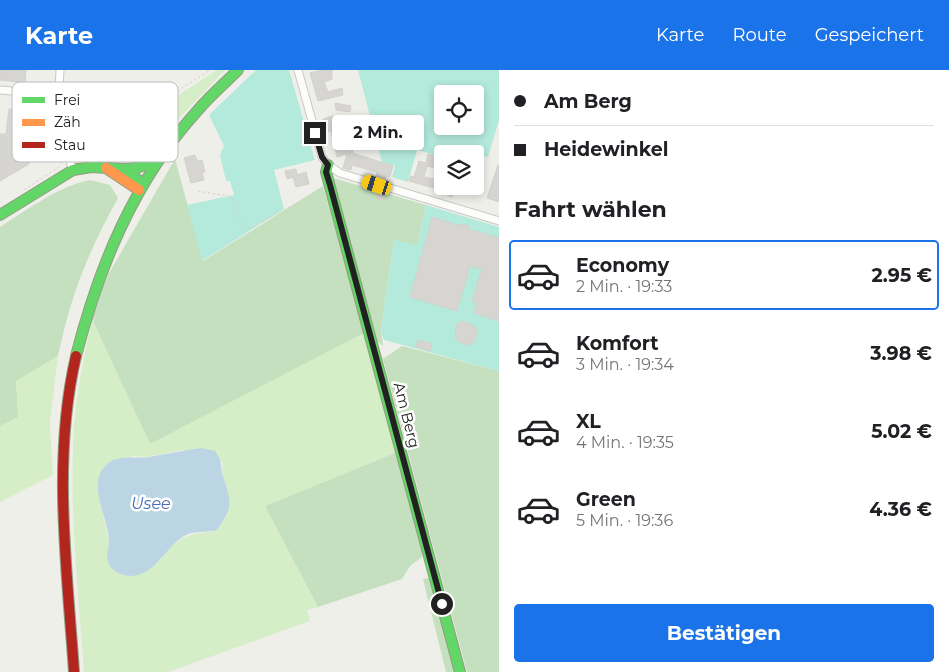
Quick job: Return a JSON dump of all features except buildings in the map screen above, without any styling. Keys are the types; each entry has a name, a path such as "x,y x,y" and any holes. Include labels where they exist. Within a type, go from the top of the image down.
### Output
{"main road":[{"path":"178,134 196,112 238,70"},
{"path":"0,215 71,165 125,169 137,168 152,162"},
{"path":"74,672 62,473 70,378 93,287 114,235 156,162"},
{"name":"Am Berg","path":"328,165 326,172 460,672"},
{"path":"106,167 141,187"},
{"path":"125,169 141,187"}],"street":[{"path":"298,70 319,149 328,165 340,173 499,221"}],"path":[{"path":"178,92 210,70"},
{"path":"40,179 75,162"},
{"path":"198,191 229,196 233,199 242,224 251,228 330,185"}],"green space":[{"path":"217,70 225,70 178,119 178,95"},
{"path":"256,70 289,70 315,160 274,170 284,209 202,261 187,205 234,195 230,181 226,181 220,155 224,146 209,115"},
{"path":"358,70 499,70 499,120 488,157 484,156 484,145 434,145 434,155 417,150 408,182 392,177 395,166 382,162"},
{"path":"173,162 176,162 203,261 323,186 364,333 150,444 92,319 105,280"},
{"path":"333,178 426,205 417,245 394,241 381,330 383,346 376,340"},
{"path":"90,180 110,185 118,198 82,274 69,313 58,356 16,381 18,417 0,426 0,227 54,193"},
{"path":"426,205 499,227 499,371 384,340 381,331 394,240 417,245"},
{"path":"92,319 150,444 364,333 395,453 265,506 318,607 307,610 310,621 168,672 84,672 72,475 75,414","holes":["182,450 223,462 224,483 229,497 229,504 222,520 211,532 203,532 181,539 164,554 160,561 107,557 109,542 99,494 132,456 147,457"]},
{"path":"402,346 499,371 499,672 467,672 383,359"},
{"path":"58,356 50,422 53,475 0,502 0,426 18,417 16,381"},
{"path":"395,453 422,549 422,557 410,566 402,579 318,607 265,506"},
{"path":"423,579 431,579 455,672 446,672"}],"water":[{"name":"Usee","path":"202,448 215,451 218,455 230,500 226,516 217,530 192,533 184,536 154,566 140,574 128,576 115,571 110,567 107,558 108,532 98,492 100,473 106,465 116,459 149,457"}],"traffic: fast":[{"path":"178,134 238,70"},
{"path":"125,169 137,168 152,162"},
{"path":"76,356 85,323 108,257 137,195 158,162"},
{"path":"328,165 326,172 460,672"},
{"path":"0,215 73,170 91,167 125,169 143,184"}],"traffic: slow":[{"path":"106,168 139,190"}],"traffic: jam":[{"path":"74,672 65,553 63,474 69,395 76,356"}],"route":[{"path":"315,133 322,157 328,165 326,172 376,352 442,604"}]}
